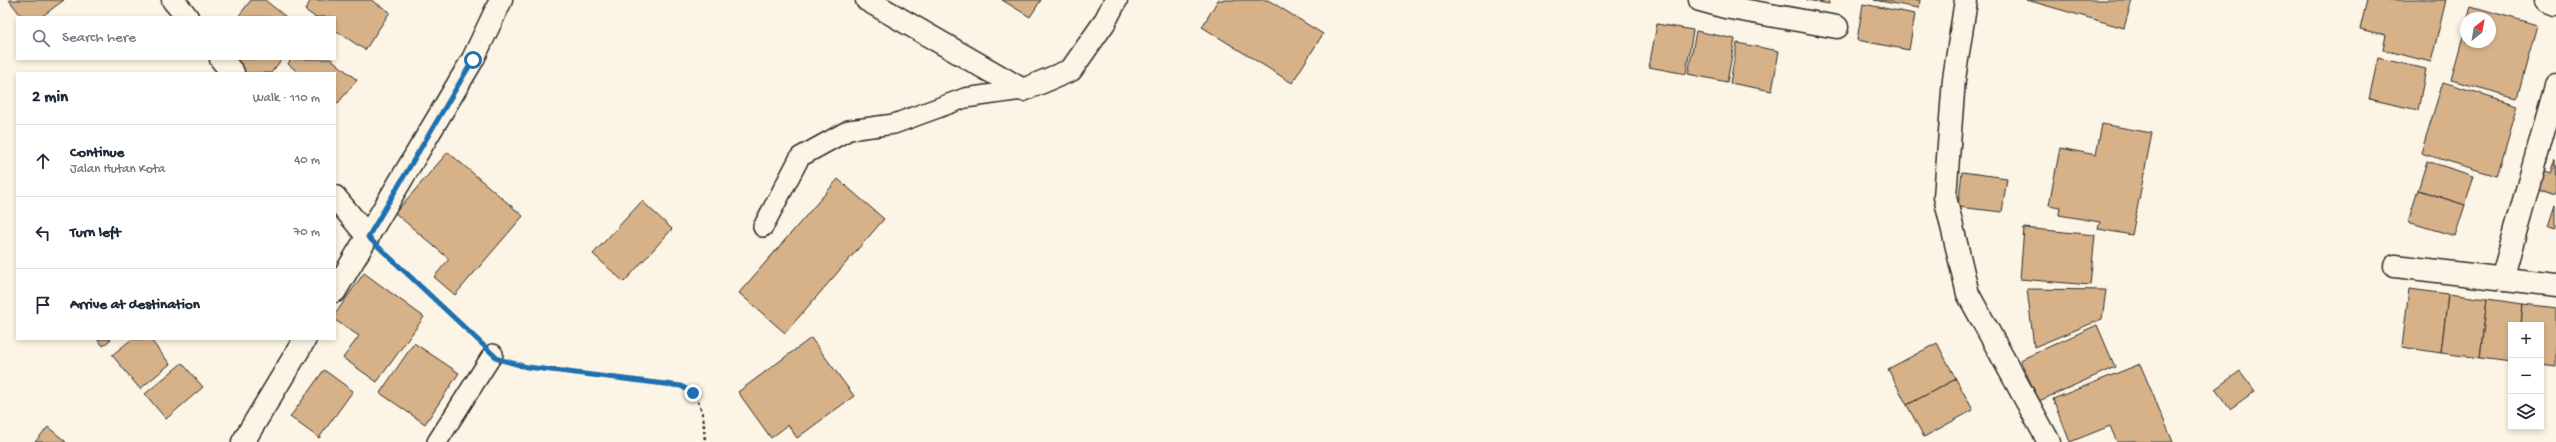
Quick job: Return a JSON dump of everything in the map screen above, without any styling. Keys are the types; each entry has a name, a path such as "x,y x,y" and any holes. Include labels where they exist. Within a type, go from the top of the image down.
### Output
{"street":[{"path":"173,0 186,16"},
{"path":"336,289 473,60 501,0"},
{"path":"867,0 1022,90 1071,70 1104,23 1116,0"},
{"path":"1700,0 1725,7 1837,27"},
{"path":"1966,0 1954,80 1945,197 1968,294 2049,442"},
{"path":"2546,0 2556,4"},
{"path":"222,60 232,72"},
{"path":"2502,279 2556,86"},
{"path":"336,198 368,237"},
{"path":"2396,266 2556,285"},
{"path":"243,442 305,340"}],"lane":[{"path":"763,227 800,157 848,130 894,124 965,98 1022,90"},
{"path":"437,442 493,354"}],"path":[{"path":"368,237 493,354 512,364 681,386 693,393 701,404 705,442"}],"building":[{"path":"9,0 64,0 42,16 21,16"},
{"path":"251,0 265,0 285,16 239,16"},
{"path":"311,0 371,0 390,12 365,50 336,31 336,16 314,16 305,10"},
{"path":"1002,0 1041,0 1030,17"},
{"path":"1218,0 1268,0 1323,34 1292,83 1202,27"},
{"path":"1807,0 1829,0 1829,4"},
{"path":"1874,0 1920,0 1919,8"},
{"path":"2027,0 2132,0 2124,28"},
{"path":"2367,0 2446,0 2431,62 2383,50 2386,35 2360,29"},
{"path":"1863,4 1915,14 1909,50 1857,40"},
{"path":"2471,6 2492,12 2470,12"},
{"path":"2496,13 2537,25 2517,98 2451,80 2460,47 2496,48"},
{"path":"1657,24 1693,30 1686,74 1649,67"},
{"path":"1696,31 1735,39 1727,82 1688,74"},
{"path":"1737,43 1779,51 1772,91 1730,83"},
{"path":"2378,58 2426,69 2418,110 2369,99"},
{"path":"227,60 281,60 272,72 243,72"},
{"path":"290,60 332,60 357,80 338,103 336,102 336,72 298,72 288,64"},
{"path":"2443,82 2518,105 2497,176 2421,153"},
{"path":"2102,124 2152,133 2132,235 2098,229 2100,222 2059,215 2060,207 2049,205 2060,148 2096,155"},
{"path":"448,152 523,216 455,295 434,277 449,259 395,213"},
{"path":"2555,160 2556,195 2530,186 2536,169 2550,174"},
{"path":"2427,161 2474,176 2465,205 2418,190"},
{"path":"1962,172 2007,178 2002,212 1958,207"},
{"path":"838,179 884,219 785,333 739,293"},
{"path":"2418,190 2465,205 2455,236 2408,222"},
{"path":"642,201 672,229 624,282 593,254"},
{"path":"2556,205 2556,228 2549,226"},
{"path":"2024,228 2095,235 2090,285 2020,279"},
{"path":"364,273 424,317 377,382 343,358 359,336 336,321 336,313"},
{"path":"2027,289 2106,290 2102,319 2034,347"},
{"path":"2409,289 2448,294 2441,353 2402,347"},
{"path":"2448,294 2487,299 2480,358 2441,353"},
{"path":"2487,299 2523,304 2521,322 2508,322 2508,362 2480,358"},
{"path":"2523,304 2556,308 2556,367 2544,365 2544,322 2521,322"},
{"path":"2097,325 2115,367 2039,401 2020,360"},
{"path":"811,338 854,396 797,438 788,425 771,438 738,392"},
{"path":"98,340 110,340 103,346"},
{"path":"131,340 151,340 170,364 140,389 112,355"},
{"path":"414,343 459,373 425,424 380,393"},
{"path":"1937,343 1956,379 1907,405 1888,369"},
{"path":"182,363 203,387 166,419 145,394"},
{"path":"2140,364 2173,442 2117,442 2110,426 2070,442 2053,399"},
{"path":"324,370 353,391 319,438 290,417"},
{"path":"2240,371 2255,391 2230,409 2215,389"},
{"path":"1956,379 1973,410 1924,437 1907,405"},
{"path":"48,427 66,442 35,442"}],"route":[{"path":"473,60 368,237 498,359 527,367 681,386 693,393"}]}
